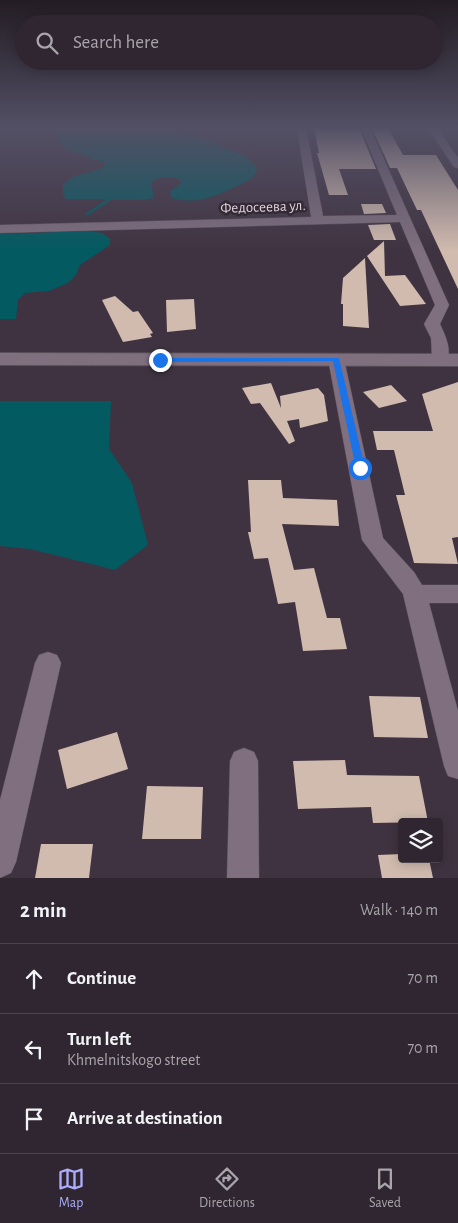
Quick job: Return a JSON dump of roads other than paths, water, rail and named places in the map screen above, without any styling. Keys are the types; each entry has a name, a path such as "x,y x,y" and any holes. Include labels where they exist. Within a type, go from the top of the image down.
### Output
{"street":[{"name":"Федосеева ул.","path":"145,226 318,220 309,169"},
{"path":"0,359 449,359 432,324 442,305 383,169"},
{"path":"318,220 404,218"},
{"path":"0,229 145,226"},
{"path":"336,359 360,468 373,540 406,578 415,594 458,766"},
{"path":"415,594 458,594"},
{"path":"0,862 48,663"},
{"path":"243,878 244,761"}],"water":[{"path":"100,169 256,169 257,171 252,178 231,189 215,196 198,200 171,198 170,191 182,183 175,177 161,177 151,182 154,198 144,200 66,199 63,194 63,184 75,176"},
{"path":"88,231 102,233 110,239 110,245 80,265 76,275 68,283 49,291 25,293 18,300 16,319 0,319 0,234"},
{"path":"0,401 111,401 109,449 132,483 148,545 115,570 30,549 0,546"}],"waterway":[{"path":"87,214 108,201 111,195"}]}
